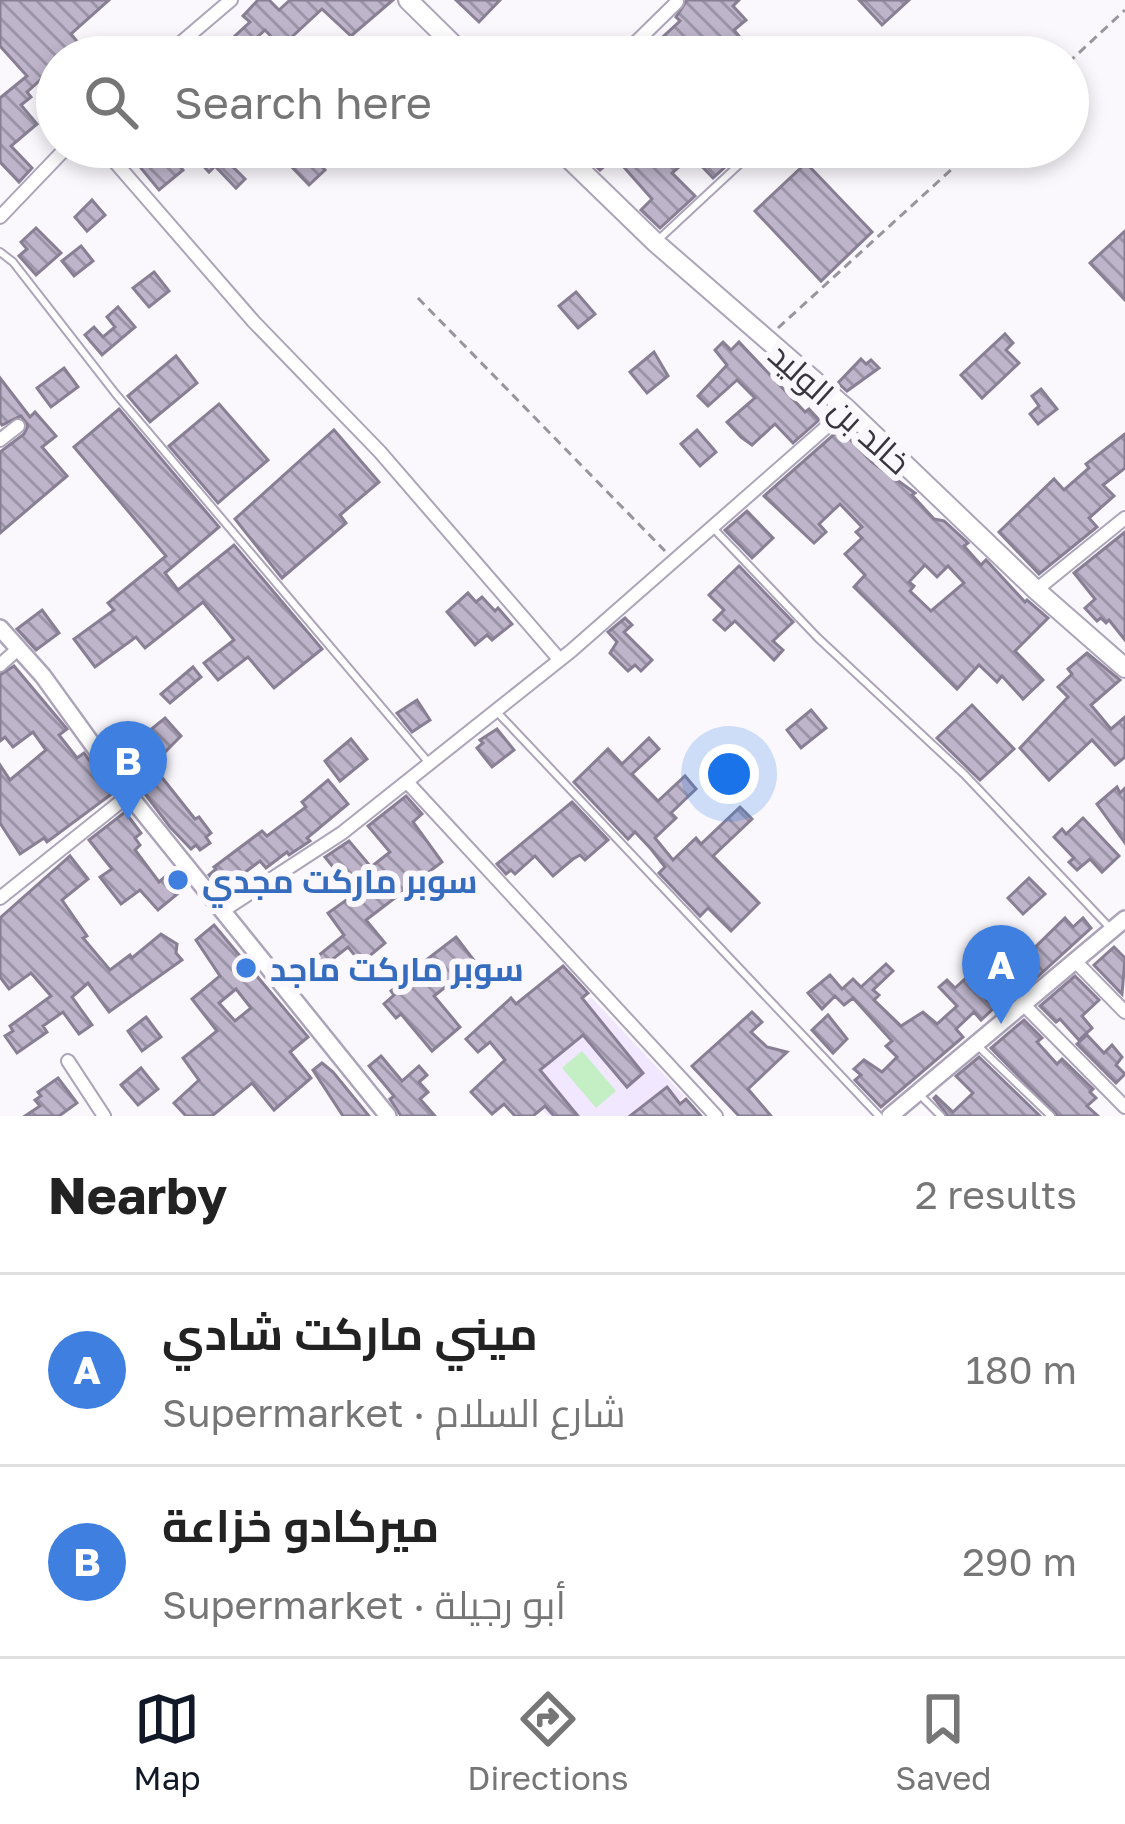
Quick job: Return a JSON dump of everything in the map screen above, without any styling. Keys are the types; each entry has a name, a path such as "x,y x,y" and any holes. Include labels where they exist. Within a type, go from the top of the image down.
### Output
{"main road":[{"path":"408,0 445,36"},
{"name":"خالد بن الوليد","path":"579,168 1124,666"}],"street":[{"path":"189,36 231,0"},
{"path":"642,36 677,2"},
{"path":"0,217 47,168"},
{"path":"120,168 254,322 380,452 559,659"},
{"path":"224,910 342,833 407,782 675,561 847,409"},
{"path":"0,440 18,426"},
{"path":"1036,590 1125,518"},
{"path":"0,628 43,676 129,794 388,1116"},
{"path":"0,665 18,649"},
{"path":"407,782 716,1116"},
{"path":"0,898 129,794"},
{"path":"890,1116 1119,924"},
{"path":"1074,959 1125,1012"},
{"path":"1022,1003 1125,1107"},
{"path":"68,1061 104,1116"}],"lane":[{"path":"656,243 736,168"},
{"path":"0,252 14,262 116,393 429,763"},
{"path":"712,528 818,638 1119,924"},
{"path":"495,709 879,1116"},
{"path":"975,1043 1051,1116"},
{"path":"917,1093 941,1116"}],"path":[{"path":"1089,43 1125,10"},
{"path":"765,340 953,168"},
{"path":"418,298 675,561"}],"shaded area":[{"path":"591,997 684,1096 663,1116 548,1116 505,1067"}],"green space":[{"path":"582,1051 616,1091 596,1108 562,1068"}],"building":[{"path":"0,0 109,0 73,36 36,36 36,84 21,105 36,125 11,146 32,168 19,182 0,162 0,98 27,76 0,46"},
{"path":"258,0 269,0 279,10 290,0 393,0 351,36 322,9 293,36 271,36 265,30 258,36 235,36 250,22 243,16"},
{"path":"456,0 500,0 479,22"},
{"path":"687,0 739,0 733,6 746,20 734,30 739,36 664,36 680,21 676,17"},
{"path":"859,0 909,0 882,25"},
{"path":"141,168 181,168 183,170 159,190"},
{"path":"217,168 234,168 245,179 236,188"},
{"path":"293,168 325,170 309,185"},
{"path":"625,168 678,168 672,173 695,196 660,228 641,210 652,199"},
{"path":"704,168 724,168 713,178"},
{"path":"801,168 811,168 872,232 821,281 755,211"},
{"path":"92,200 105,215 87,231 75,217"},
{"path":"36,228 61,253 36,275 19,256 27,249 21,242"},
{"path":"1125,231 1125,300 1090,263"},
{"path":"81,246 93,261 74,276 62,261"},
{"path":"154,272 169,291 149,307 133,288"},
{"path":"576,292 595,314 578,328 559,306"},
{"path":"118,307 135,327 102,355 85,335 94,327 103,337 115,327 107,317"},
{"path":"1005,334 1013,343 1006,350 1019,363 982,398 961,375"},
{"path":"723,342 731,350 739,342 805,412 809,409 819,420 793,443 775,424 752,445 741,437 727,422 755,398 737,380 708,406 698,396 727,365 715,350"},
{"path":"654,352 668,376 647,393 630,372"},
{"path":"176,356 197,383 150,422 128,396"},
{"path":"861,359 879,368 847,391 838,383"},
{"path":"64,368 78,387 51,407 37,388"},
{"path":"0,378 30,417 35,412 56,436 42,447 67,476 0,533 0,452 28,426 21,416 0,422"},
{"path":"1041,389 1057,409 1038,424 1030,414 1039,406 1032,396"},
{"path":"219,404 268,460 218,503 169,446"},
{"path":"119,409 219,527 165,573 178,590 234,545 322,649 274,688 248,657 218,680 204,663 234,640 203,602 145,648 136,637 95,667 74,639 114,610 108,603 166,556 74,447"},
{"path":"840,429 872,462 915,493 912,495 934,519 944,521 968,543 964,546 981,565 986,560 1025,602 1048,618 1015,651 1043,680 1023,699 1002,676 997,682 979,665 957,689 854,587 865,575 845,554 862,538 856,532 862,527 840,504 819,524 826,532 814,543 764,496","holes":["925,565 937,577 948,566 964,583 931,611 910,591 914,586 909,582"]},
{"path":"334,430 379,482 340,515 346,523 282,578 235,519"},
{"path":"697,430 716,452 700,466 681,444"},
{"path":"1125,434 1125,468 1103,485 1114,496 1089,518 1097,527 1039,574 999,532 1054,479 1064,490 1089,468 1086,464"},
{"path":"747,511 773,538 752,558 725,530"},
{"path":"1125,532 1125,640 1109,620 1097,621 1085,608 1095,599 1074,573"},
{"path":"739,566 793,622 773,641 783,650 774,660 735,621 725,630 714,620 724,610 709,595"},
{"path":"468,593 476,602 482,597 495,611 498,608 512,624 492,640 487,635 475,645 447,612"},
{"path":"42,610 59,633 36,650 17,629"},
{"path":"625,618 632,625 624,632 652,660 641,671 635,665 628,671 610,653 617,642 608,632"},
{"path":"1087,653 1120,680 1091,705 1111,729 1125,717 1125,757 1115,765 1092,740 1049,780 1020,748 1068,697 1058,687 1072,674 1068,669"},
{"path":"14,666 67,729 59,735 77,758 84,753 113,793 47,842 44,838 20,854 0,823 0,765 10,780 46,750 33,732 13,747 5,737 0,741 0,675"},
{"path":"193,667 201,677 170,703 161,694"},
{"path":"417,700 430,720 412,732 397,713"},
{"path":"972,705 1014,749 980,780 937,738"},
{"path":"811,710 826,728 801,748 787,730"},
{"path":"165,718 181,736 152,765 211,833 206,837 210,843 200,850 196,845 191,849 170,827 108,745 133,725 143,736"},
{"path":"497,729 514,750 492,767 477,748 483,743 480,740"},
{"path":"649,738 659,749 632,774 658,801 685,776 696,789 671,813 676,818 655,838 673,860 696,838 701,844 740,807 752,819 713,856 759,903 731,931 708,908 700,916 659,873 665,867 651,849 635,832 628,839 574,782 608,749 622,764"},
{"path":"351,739 367,759 340,781 325,761"},
{"path":"328,780 348,804 289,855 266,868 260,861 240,876 245,882 226,896 209,875 214,867 262,831 267,836 306,807 302,802"},
{"path":"1117,787 1120,793 1125,788 1125,843 1097,804"},
{"path":"406,796 422,814 413,822 442,862 366,920 385,943 361,963 348,947 315,973 308,964 344,935 328,913 355,894 325,857 349,841 371,867 390,852 368,826"},
{"path":"572,802 608,840 585,860 580,855 553,876 535,856 515,874 511,870 506,874 497,864"},
{"path":"125,812 141,833 135,838 140,845 135,850 159,882 173,870 187,886 158,910 140,890 121,904 100,877 112,869 89,840"},
{"path":"1083,818 1119,856 1102,872 1090,859 1077,870 1069,862 1074,858 1054,837 1062,829 1066,834"},
{"path":"70,856 88,879 62,900 87,936 83,938 110,970 161,934 177,944 176,953 182,960 109,1012 88,983 72,997 92,1025 79,1034 63,1012 43,1026 47,1032 17,1053 5,1036 13,1031 10,1026 51,996 31,973 9,989 0,977 0,918"},
{"path":"1029,878 1045,894 1023,914 1008,898"},
{"path":"1065,918 1073,927 1083,918 1091,928 1034,980 1018,964"},
{"path":"214,925 308,1037 290,1052 311,1078 274,1110 252,1083 212,1116 186,1116 174,1103 199,1080 183,1058 217,1031 192,999 220,976 196,940","holes":["236,989 251,1008 235,1021 219,1003"]},
{"path":"456,937 476,963 434,996 460,1027 432,1051 401,1014 396,1018 384,1004 394,995 391,991 401,983 404,988 426,970 421,964"},
{"path":"1114,947 1125,958 1122,994 1094,965"},
{"path":"886,964 893,971 873,990 879,995 874,1000 901,1026 923,1012 937,1024 957,1006 939,987 947,980 955,988 966,978 994,1008 981,1020 974,1012 956,1029 963,1037 881,1107 855,1080 861,1075 854,1069 864,1060 882,1072 897,1057 886,1046 892,1041 853,998 844,1005 835,996 822,1009 808,993 830,975 842,989 853,979 861,987"},
{"path":"563,966 588,993 582,998 643,1073 627,1087 583,1035 540,1070 578,1116 554,1116 545,1106 533,1116 515,1116 504,1104 492,1114 471,1092 505,1060 490,1042 478,1052 466,1039 511,998 516,1004"},
{"path":"1075,976 1099,1000 1082,1016 1092,1028 1079,1040 1040,1006"},
{"path":"752,1012 762,1022 751,1032 767,1047 787,1052 748,1089 771,1116 739,1116 692,1066"},
{"path":"828,1015 847,1039 833,1053 812,1030"},
{"path":"146,1017 161,1037 142,1051 128,1031"},
{"path":"1024,1020 1042,1038 1037,1042 1057,1064 1062,1059 1093,1089 1090,1092 1096,1098 1087,1106 1098,1116 1058,1116 991,1048"},
{"path":"1087,1035 1104,1053 1112,1045 1122,1057 1116,1065 1125,1074 1116,1083 1077,1044"},
{"path":"381,1056 402,1081 419,1066 427,1075 419,1082 428,1092 420,1099 435,1116 401,1116 390,1099 394,1096 369,1066"},
{"path":"979,1057 1040,1116 948,1116 934,1098 953,1112 973,1093 956,1076"},
{"path":"322,1063 369,1116 343,1116 313,1070"},
{"path":"141,1068 158,1089 138,1105 121,1085"},
{"path":"58,1078 77,1103 59,1116 25,1116 40,1106 35,1100 41,1096 38,1092"},
{"path":"667,1087 680,1104 686,1099 701,1116 630,1116"}],"place":[{"name":"ميركادو خزاعة","path":"128,820"},
{"name":"سوبر ماركت مجدي","path":"178,880"},
{"name":"سوبر ماركت ماجد","path":"246,968"},
{"name":"ميني ماركت شادي","path":"1001,1024"}]}
